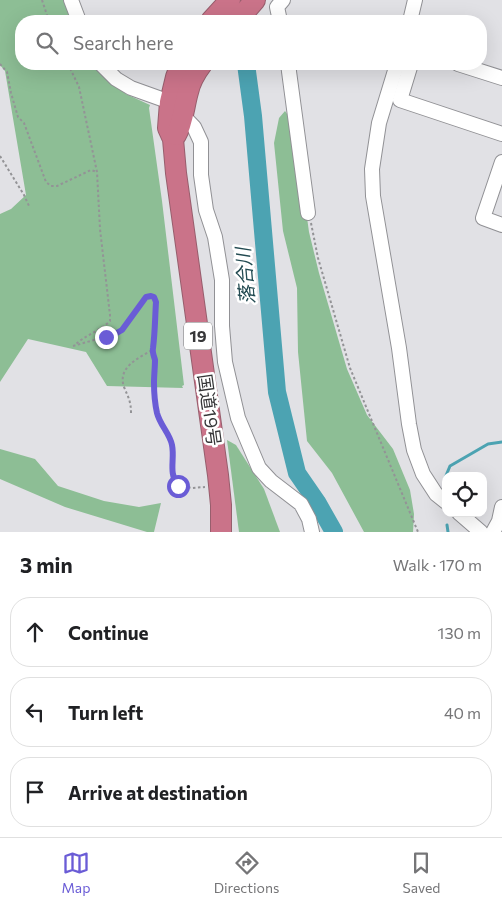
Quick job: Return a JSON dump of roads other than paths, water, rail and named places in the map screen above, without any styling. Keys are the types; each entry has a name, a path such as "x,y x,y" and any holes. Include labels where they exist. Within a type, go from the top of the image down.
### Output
{"highway":[{"path":"216,15 230,0"},
{"path":"242,15 255,0"},
{"name":"国道19号","path":"176,108 176,77 179,70"},
{"name":"国道19号","path":"199,70 176,108 168,128 173,139 176,173 219,485 221,504 220,532"}],"street":[{"path":"71,0 77,15"},
{"path":"279,15 277,8 283,0"},
{"path":"411,15 415,0"},
{"path":"107,70 116,79 131,88 176,108 194,127 200,142 201,175 206,210 215,237 222,280 222,326 226,362 238,418 260,468 271,481 301,504 309,519 312,532"},
{"path":"289,70 308,212"},
{"path":"395,70 379,123 372,169 373,196 414,450 423,474 436,494 442,499"},
{"path":"410,70 400,100 502,134"},
{"path":"477,70 502,78"},
{"path":"502,162 483,218 502,225"},
{"path":"493,532 499,521 502,507"},
{"path":"464,517 481,532"}],"waterway":[{"name":"落合川","path":"247,70 253,116 277,392 297,473 317,502 334,532"},
{"path":"448,472 450,466 488,444 502,442"},
{"path":"447,525 448,532"}]}
